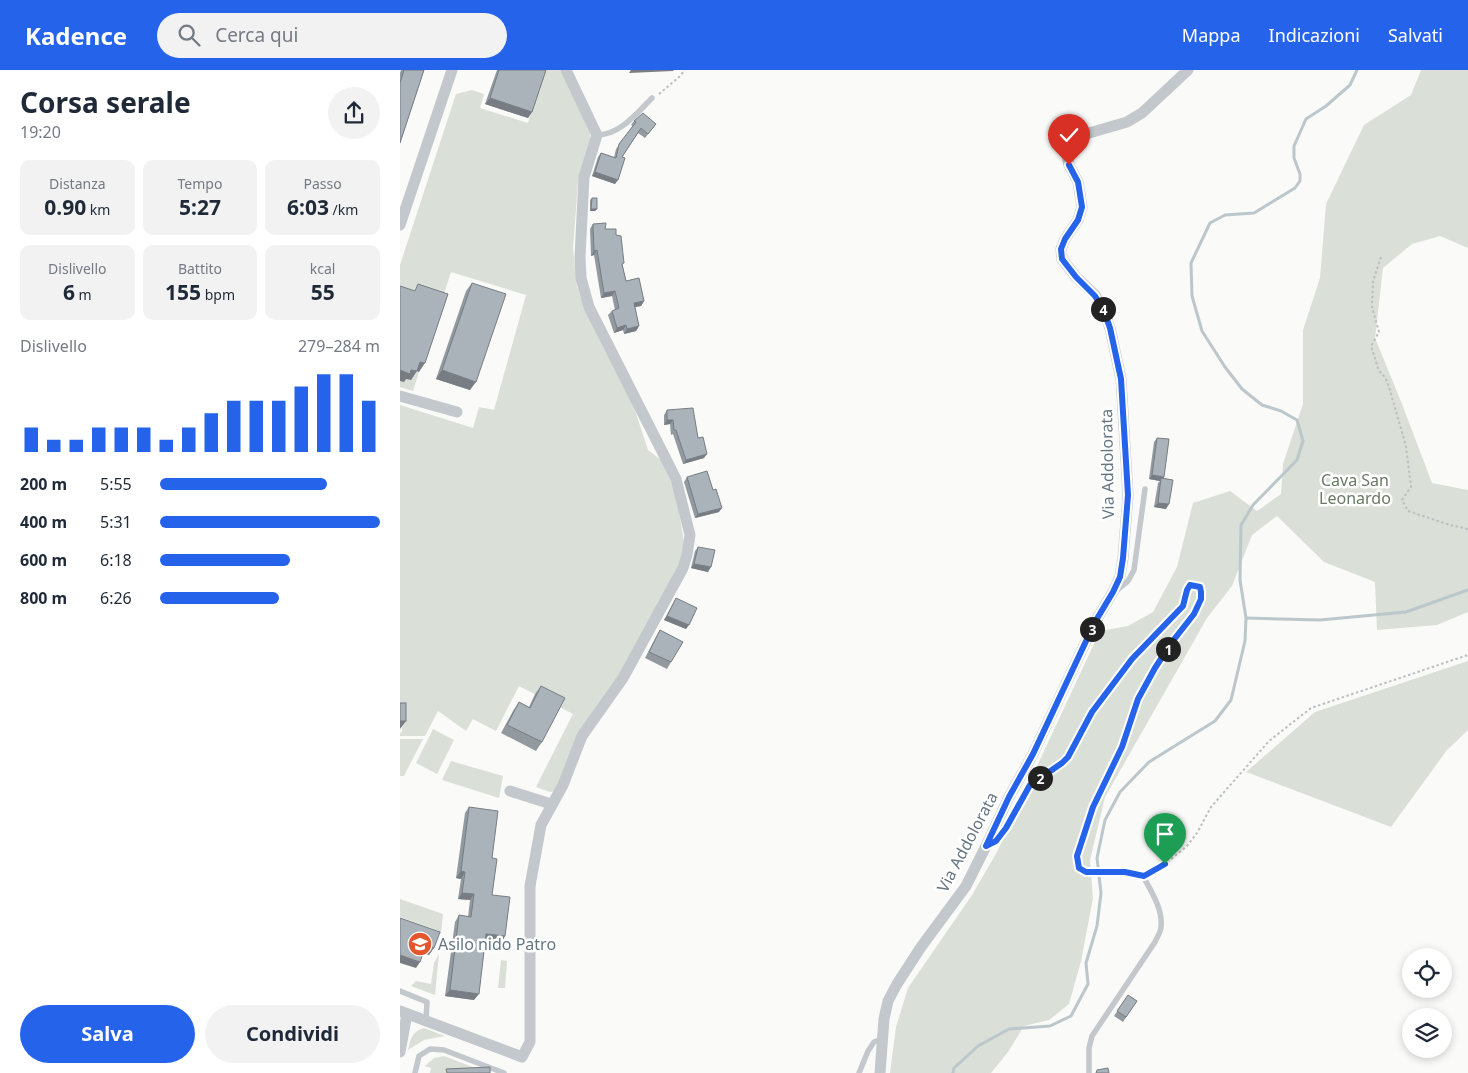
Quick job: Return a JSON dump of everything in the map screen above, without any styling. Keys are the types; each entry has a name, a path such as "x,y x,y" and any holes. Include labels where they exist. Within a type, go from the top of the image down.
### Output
{"street":[{"path":"400,225 405,195 451,70"},
{"path":"400,1052 404,1012 522,1057 530,1042 530,886 541,825 563,785 582,736 623,678 683,568 687,555 690,535 676,479 589,307 581,278 580,257 584,176 597,135 566,70"},
{"name":"Via Addolorata","path":"880,1073 882,1039 888,1001 920,946 966,886 1009,797 1033,754 1095,622 1120,577 1128,495 1121,379 1110,328 1104,311 1095,296 1076,277 1062,259 1061,249 1065,239 1078,220 1082,207 1078,182 1069,165 1066,151 1072,138 1127,122 1142,113 1188,70"},
{"path":"400,396 457,412"},
{"path":"510,791 552,804"}],"lane":[{"path":"597,135 616,132 652,98"},
{"path":"1113,592 1128,581 1134,570 1145,489"},
{"path":"1089,1073 1089,1048 1092,1036 1155,942 1161,929 1161,916 1144,876"},
{"path":"400,991 428,1002 426,1021"},
{"path":"859,1073 874,1042 882,1039"},
{"path":"415,1073 419,1056 430,1049 444,1050 504,1073"}],"path":[{"path":"652,98 666,89 685,70"},
{"path":"1381,258 1373,281 1372,307 1379,332 1371,346 1379,371 1389,387 1406,446 1411,487 1402,500 1408,511 1468,529"},
{"path":"1016,811 1030,785 1068,757 1092,712 1132,659 1183,606 1190,585 1200,587 1201,599 1194,614 1159,662 1138,699 1122,747 1093,807 1077,856 1079,868 1086,872 1125,872 1144,876 1165,864 1187,846 1197,833 1210,808 1269,741 1311,708 1468,655"}],"green space":[{"path":"545,70 560,70 587,121 590,132 591,142 578,182 573,249 577,286 603,347 631,398 648,450 661,460 676,493 684,542 680,566 555,791 550,792 536,787 573,714 519,686 496,731 473,719 466,731 438,711 425,736 400,736 402,732 403,709 400,709 400,405 473,428 479,407 494,410 526,295 451,272 413,391 400,387 400,265 456,94 472,90 484,94 480,108 528,123"},
{"name":"Cava San Leonardo","path":"1421,70 1468,70 1468,248 1440,236 1412,244 1383,268 1375,338 1432,483 1468,490 1468,612 1437,625 1377,630 1375,582 1324,562 1277,516 1252,535 1232,586 1207,618 1105,797 1090,860 1093,898 1081,961 1069,1004 1049,1020 1024,1026 1008,1052 991,1073 890,1073 896,1027 908,988 972,895 997,852 1100,631 1128,626 1153,612 1177,567 1193,503 1230,491 1257,511 1281,494 1283,464 1303,404 1303,330 1320,278 1326,204 1364,125 1411,95"},
{"path":"1468,661 1468,730 1447,750 1391,827 1246,772 1315,712"},
{"path":"433,729 454,740 437,774 416,763"},
{"path":"400,739 423,739 404,776 400,776"},
{"path":"451,761 503,776 499,798 442,780"},
{"path":"400,899 443,914 441,934 437,930 400,917"},
{"path":"439,954 435,995 411,986 416,981 431,984 434,963"},
{"path":"501,960 507,961 505,988 498,988"},
{"path":"424,1028 445,1036 424,1040 408,1050 413,1036 417,1031"},
{"path":"444,1056 488,1073 430,1073 431,1068 425,1066 434,1058"}],"building":[{"path":"404,70 424,70 400,143 400,83"},
{"path":"499,70 546,70 532,112 490,98"},
{"path":"643,113 656,124 648,134 641,128 622,157 625,158 618,180 595,172 601,153 616,158 619,144 636,122 634,121"},
{"path":"592,198 597,198 597,209 591,209"},
{"path":"606,223 605,229 616,229 616,235 621,236 624,263 622,264 626,281 639,278 644,301 634,303 639,326 627,329 626,325 617,328 612,311 619,308 615,291 604,293 597,250 594,251 593,224"},
{"path":"472,283 506,294 476,382 442,370"},
{"path":"418,284 448,294 425,363 420,362 417,371 411,370 410,374 400,370 400,286 415,291"},
{"path":"693,408 698,438 703,437 707,454 686,460 676,430 674,430 673,420 667,420 667,410"},
{"path":"1157,438 1169,439 1164,477 1152,475"},
{"path":"707,471 713,490 716,489 722,508 698,514 687,477"},
{"path":"1161,478 1173,480 1169,504 1158,503"},
{"path":"698,547 715,550 711,567 694,564"},
{"path":"676,598 697,608 689,625 667,616"},
{"path":"660,630 683,642 671,662 649,652"},
{"path":"541,686 565,698 542,742 507,725 519,702 530,708"},
{"path":"400,703 406,703 406,721 400,721"},
{"path":"469,807 498,811 492,858 497,859 492,895 510,897 505,936 486,934 479,994 450,990 459,915 471,917 474,894 462,893 465,872 461,871"},
{"path":"400,918 440,932 434,948 426,945 420,962 400,955"},
{"path":"1128,995 1137,1001 1126,1017 1117,1011"},
{"path":"490,1067 490,1073 447,1073 446,1069"},
{"path":"1108,1068 1109,1073 1096,1073 1097,1070"}],"waterway":[{"name":"Cava San Leonardo","path":"953,1073 954,1068 978,1046 1009,1029 1050,1026 1071,1016 1088,984 1086,963 1097,926 1101,893 1097,858 1105,820 1120,792 1149,762 1215,721 1231,700 1245,641 1246,618 1240,580 1241,525 1253,505 1297,460 1303,441 1297,420 1281,411 1262,405 1242,389 1225,367 1202,331 1192,296 1191,263 1210,223 1225,215 1254,213 1295,188 1300,181 1300,174 1294,158 1294,146 1306,119 1326,106 1350,85 1357,70"},
{"path":"1246,618 1320,620 1406,612 1468,590"}],"place":[{"name":"Asilo nido Patro","path":"420,944"}],"route":[{"path":"1069,165 1078,182 1082,207 1078,220 1065,239 1061,249 1062,259 1076,277 1095,296 1104,311 1110,328 1121,379 1128,495 1123,558 1120,577 1113,592 1095,622 1033,754 1009,797 986,846 996,841 1006,828 1030,785 1068,757 1092,712 1132,659 1183,606 1187,590 1190,585 1194,585 1200,587 1201,599 1194,614 1155,668 1138,699 1122,747 1093,807 1077,856 1079,868 1086,872 1125,872 1144,876 1165,864"}]}
